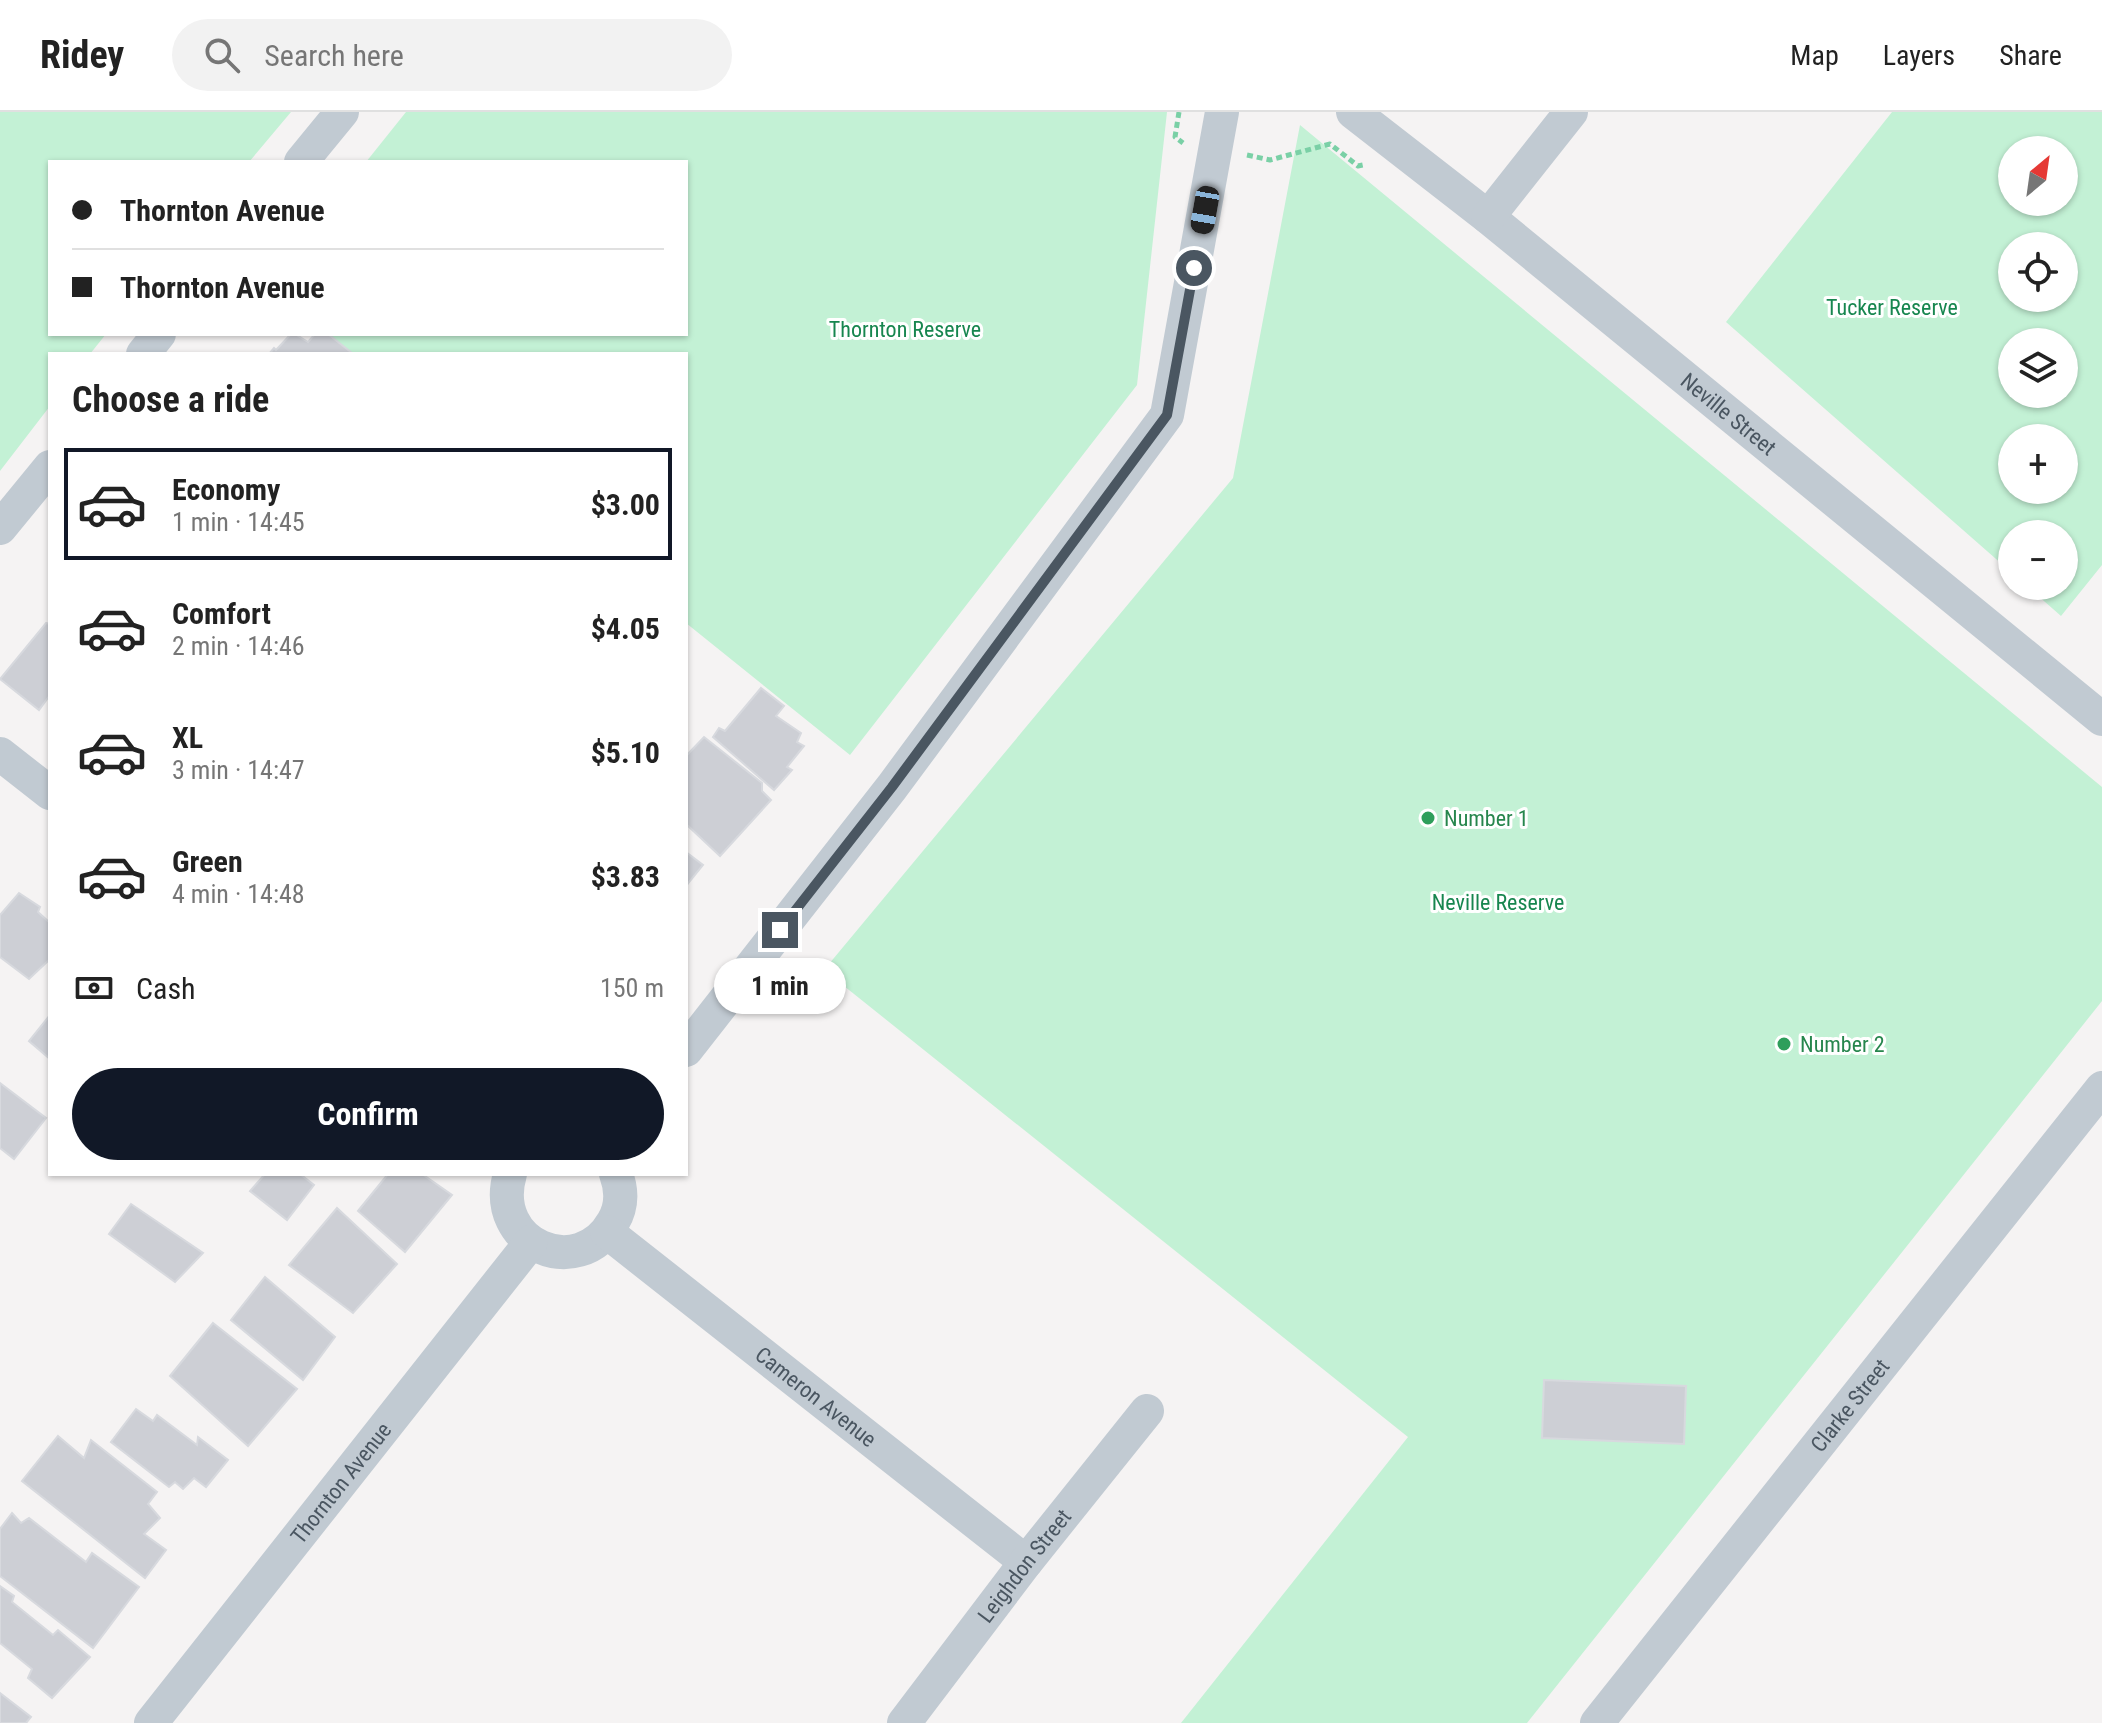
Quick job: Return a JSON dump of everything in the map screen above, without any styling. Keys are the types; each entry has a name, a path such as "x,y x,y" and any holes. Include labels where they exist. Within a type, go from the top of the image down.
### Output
{"street":[{"path":"303,160 342,112"},
{"path":"688,1047 892,787 1167,415 1222,112"},
{"name":"Neville Street","path":"1353,112 1488,217 2102,719"},
{"path":"1488,217 1571,112"},
{"path":"145,352 157,336"},
{"path":"0,528 48,469"},
{"path":"0,754 48,791"},
{"name":"Clarke Street","path":"1597,1723 2102,1088"},
{"path":"510,1176 505,1194 508,1213 517,1229 546,1250 562,1252 579,1250 607,1232 616,1217 620,1201 617,1176"},
{"name":"Cameron Avenue","path":"607,1232 1026,1562"},
{"name":"Thornton Avenue","path":"151,1723 531,1242"},
{"name":"Leighdon Street","path":"904,1723 1026,1562 1147,1411"}],"path":[{"path":"1179,112 1175,137 1185,145"},
{"path":"1246,155 1270,160 1330,144 1358,166"}],"green space":[{"path":"0,112 291,112 251,160 48,160 48,336 104,336 92,352 48,352 48,409 0,471"},
{"name":"Thornton Reserve","path":"406,112 1167,112 1137,385 850,755 688,625 688,352 348,352 328,336 688,336 688,160 368,160"},
{"name":"Tucker Reserve","path":"1892,112 2102,112 2102,565 2078,595 2078,520 1998,520 1998,561 1726,322"},
{"name":"Neville Reserve","path":"1300,125 2102,787 2102,1001 1527,1723 1181,1723 1408,1437 824,970 1233,478"},
{"name":"Tucker Reserve","path":"2043,600 2074,600 2061,616"}],"building":[{"path":"289,336 298,336 308,342 313,336 331,336 351,352 271,352 274,348 276,350"},
{"path":"48,624 48,698 39,710 0,679"},
{"path":"761,688 784,706 776,716 801,733 797,742 804,746 787,767 792,770 774,790 713,737 719,728 725,731"},
{"path":"704,737 762,783 762,791 771,800 720,856 688,826 688,754"},
{"path":"688,854 703,865 688,884"},
{"path":"19,893 40,907 38,912 48,921 48,961 29,979 0,957 0,915"},
{"path":"48,1017 48,1057 29,1041"},
{"path":"0,1083 46,1118 14,1159 0,1148"},
{"path":"263,1176 303,1176 314,1185 287,1220 250,1191"},
{"path":"386,1176 425,1176 452,1195 405,1252 358,1211"},
{"path":"131,1204 203,1253 175,1282 109,1234"},
{"path":"337,1208 397,1264 353,1313 289,1265"},
{"path":"265,1277 335,1337 303,1380 231,1320"},
{"path":"213,1323 297,1389 248,1446 170,1376"},
{"path":"1544,1380 1686,1386 1684,1444 1542,1438"},
{"path":"136,1409 153,1421 157,1415 197,1445 198,1437 228,1460 206,1487 194,1478 183,1489 175,1482 169,1487 111,1442"},
{"path":"58,1436 84,1458 91,1440 157,1492 148,1504 160,1518 144,1534 166,1550 145,1578 22,1481"},
{"path":"12,1513 21,1523 29,1518 86,1562 92,1553 139,1587 93,1648 0,1576 0,1529"},
{"path":"0,1586 14,1596 12,1602 53,1635 58,1630 90,1657 52,1698 28,1678 32,1669 0,1643"},
{"path":"0,1693 31,1717 26,1723 0,1723"}],"place":[{"name":"Number 1","path":"1428,818"},
{"name":"Number 2","path":"1784,1044"}],"route":[{"path":"780,930 892,787 1167,415 1194,268"}]}
